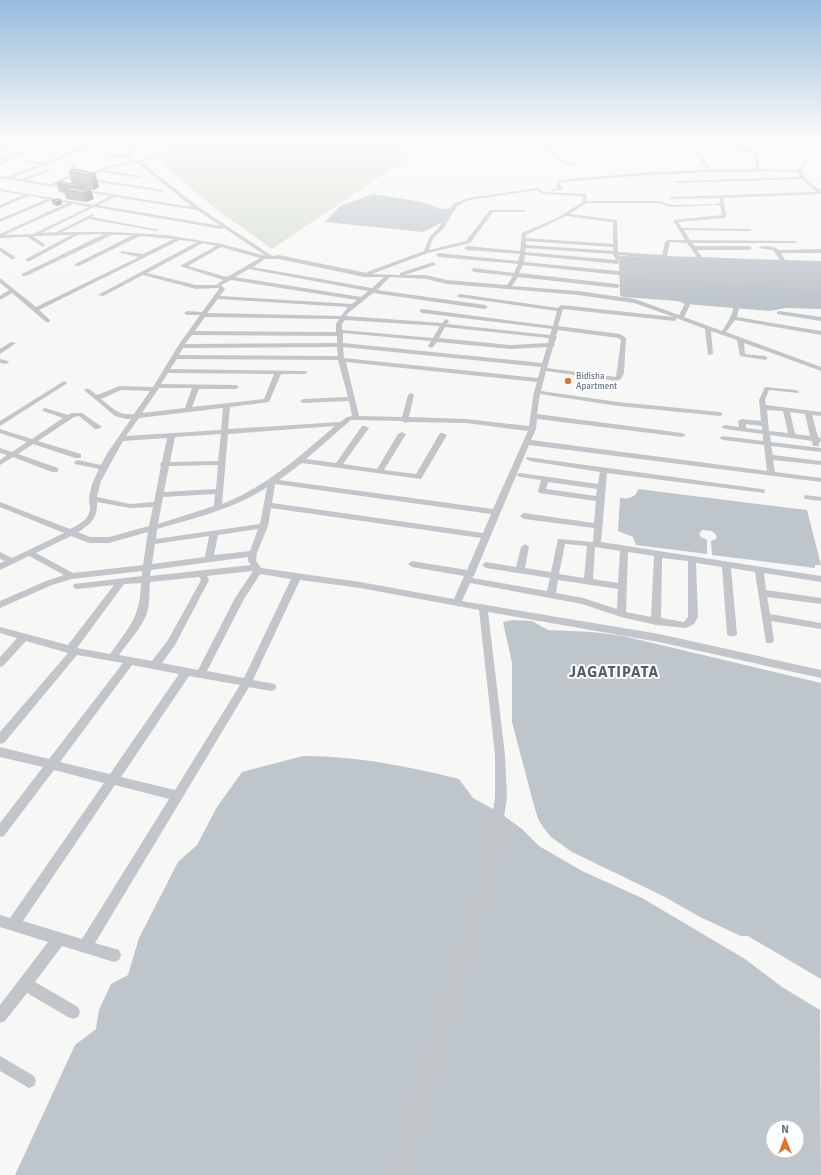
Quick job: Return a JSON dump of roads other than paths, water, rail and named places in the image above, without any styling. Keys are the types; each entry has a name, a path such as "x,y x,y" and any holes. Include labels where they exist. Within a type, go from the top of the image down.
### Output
{"street":[{"path":"0,207 27,195"},
{"path":"34,195 226,229"},
{"path":"0,221 58,195"},
{"path":"109,195 198,209"},
{"path":"180,195 266,257"},
{"path":"426,252 431,238 441,228 455,205 468,199 497,195"},
{"path":"581,195 584,195 585,202"},
{"path":"671,198 775,195"},
{"path":"30,235 114,196"},
{"path":"700,258 675,221 692,221 700,218 724,217 721,197"},
{"path":"120,201 127,198"},
{"path":"0,237 79,199"},
{"path":"509,287 517,274 524,254 525,239 523,236 526,233 566,215 585,202 661,202 666,205 673,206 722,204"},
{"path":"54,234 113,205"},
{"path":"166,209 172,205"},
{"path":"364,275 426,252 468,242 492,211 524,211"},
{"path":"153,216 160,213"},
{"path":"566,215 615,221 618,273 614,298"},
{"path":"87,217 194,235"},
{"path":"680,229 750,230"},
{"path":"0,237 80,232 163,235 203,241 266,257 364,275 426,276 447,282 585,294 635,301 821,369"},
{"path":"28,260 80,232"},
{"path":"163,235 169,232"},
{"path":"24,275 112,233"},
{"path":"526,233 616,244"},
{"path":"77,265 140,234"},
{"path":"30,235 43,246"},
{"path":"35,310 180,238"},
{"path":"525,239 616,244"},
{"path":"101,295 203,241"},
{"path":"664,257 668,241 795,242"},
{"path":"222,245 183,266 228,278 360,299"},
{"path":"525,246 664,257 821,263"},
{"path":"467,248 617,262"},
{"path":"692,248 773,248 778,252 784,261"},
{"path":"0,249 14,258"},
{"path":"778,252 821,251"},
{"path":"123,252 144,256"},
{"path":"439,255 618,273 821,288"},
{"path":"219,286 219,283 266,257"},
{"path":"397,275 433,264"},
{"path":"247,267 372,290 485,307"},
{"path":"474,270 617,286"},
{"path":"143,273 196,287 219,286"},
{"path":"356,417 341,359 339,332 341,318 352,306 388,276"},
{"path":"0,281 48,321"},
{"path":"723,333 734,318 738,305 733,282"},
{"path":"431,346 460,296 463,285"},
{"path":"0,567 70,533 84,525 90,519 94,511 93,499 97,482 103,468 181,346 217,297 222,289 219,286"},
{"path":"0,298 11,291"},
{"path":"577,308 585,294"},
{"path":"460,296 559,310 566,307 683,319"},
{"path":"217,297 352,306"},
{"path":"683,319 687,305"},
{"path":"457,603 532,428 537,392 552,345 559,310"},
{"path":"181,346 341,345 544,367 610,379 619,378 621,373 623,337 422,311"},
{"path":"187,313 341,318 444,325 554,336"},
{"path":"779,314 821,319"},
{"path":"734,318 821,333"},
{"path":"708,328 710,354"},
{"path":"191,333 339,332 511,347 552,345"},
{"path":"740,339 742,355 765,358"},
{"path":"0,352 13,343"},
{"path":"174,357 341,359 541,380"},
{"path":"166,371 305,372"},
{"path":"97,398 120,388 196,387 235,390 243,371"},
{"path":"87,390 121,417 267,401 278,372"},
{"path":"0,424 64,383"},
{"path":"187,410 196,387"},
{"path":"771,473 762,400 767,388 796,392"},
{"path":"537,392 612,403 720,414"},
{"path":"405,421 411,395"},
{"path":"303,401 351,399"},
{"path":"218,507 227,406"},
{"path":"763,407 821,414"},
{"path":"45,410 68,417"},
{"path":"786,410 792,436"},
{"path":"723,438 819,450 818,440 808,412"},
{"path":"0,463 72,415 80,414 98,427"},
{"path":"533,416 682,435"},
{"path":"0,504 89,540 109,540 153,528 218,507 255,492 272,482 300,460 340,424 349,418 356,417 405,421 466,421 532,428"},
{"path":"743,430 742,421 765,424"},
{"path":"121,439 171,437 340,424"},
{"path":"725,427 818,440"},
{"path":"338,466 365,428"},
{"path":"0,431 103,468"},
{"path":"379,472 402,434"},
{"path":"300,460 418,477 443,435"},
{"path":"112,658 138,622 145,596 145,580 158,495 171,437"},
{"path":"526,442 761,490"},
{"path":"0,450 55,470"},
{"path":"769,457 821,463"},
{"path":"530,459 604,470 652,467 771,473 821,480"},
{"path":"164,464 221,463"},
{"path":"588,582 596,539 604,470"},
{"path":"520,475 601,487"},
{"path":"545,479 542,491 600,499"},
{"path":"272,482 497,512"},
{"path":"257,569 252,561 253,553 264,526 272,482"},
{"path":"158,495 219,491"},
{"path":"808,497 821,499"},
{"path":"93,499 130,506 157,504"},
{"path":"269,505 486,536"},
{"path":"524,516 597,526"},
{"path":"152,542 264,526"},
{"path":"209,559 214,533"},
{"path":"551,595 561,541 595,544 624,550 821,579"},
{"path":"520,571 525,547"},
{"path":"621,614 624,550"},
{"path":"30,553 72,576"},
{"path":"0,605 49,583 72,576 253,553"},
{"path":"0,555 12,561"},
{"path":"656,622 658,555"},
{"path":"412,564 582,601 621,614 656,622 686,626 691,622 693,617 692,560"},
{"path":"486,565 622,587"},
{"path":"726,565 732,634"},
{"path":"201,673 240,598 257,569"},
{"path":"77,586 201,573 257,569 296,578 360,585 659,638 821,674"},
{"path":"759,570 769,640"},
{"path":"155,665 170,647 204,582 205,579 201,573"},
{"path":"85,947 247,682 296,578"},
{"path":"0,740 73,650 121,582"},
{"path":"762,592 821,601"},
{"path":"400,1175 419,1102 492,866 501,790 500,755 483,608"},
{"path":"766,617 821,626"},
{"path":"0,630 23,638 73,650 271,686"},
{"path":"0,662 23,638"},
{"path":"0,832 130,661"},
{"path":"13,925 187,671"},
{"path":"0,752 178,796"},
{"path":"0,921 114,955"},
{"path":"0,1016 60,939"},
{"path":"25,984 73,1012"},
{"path":"0,1063 29,1081"}],"place":[{"name":"Bidisha Apartment","path":"568,381"}],"district":[{"name":"JAGATIPATA","path":"614,672"}]}
